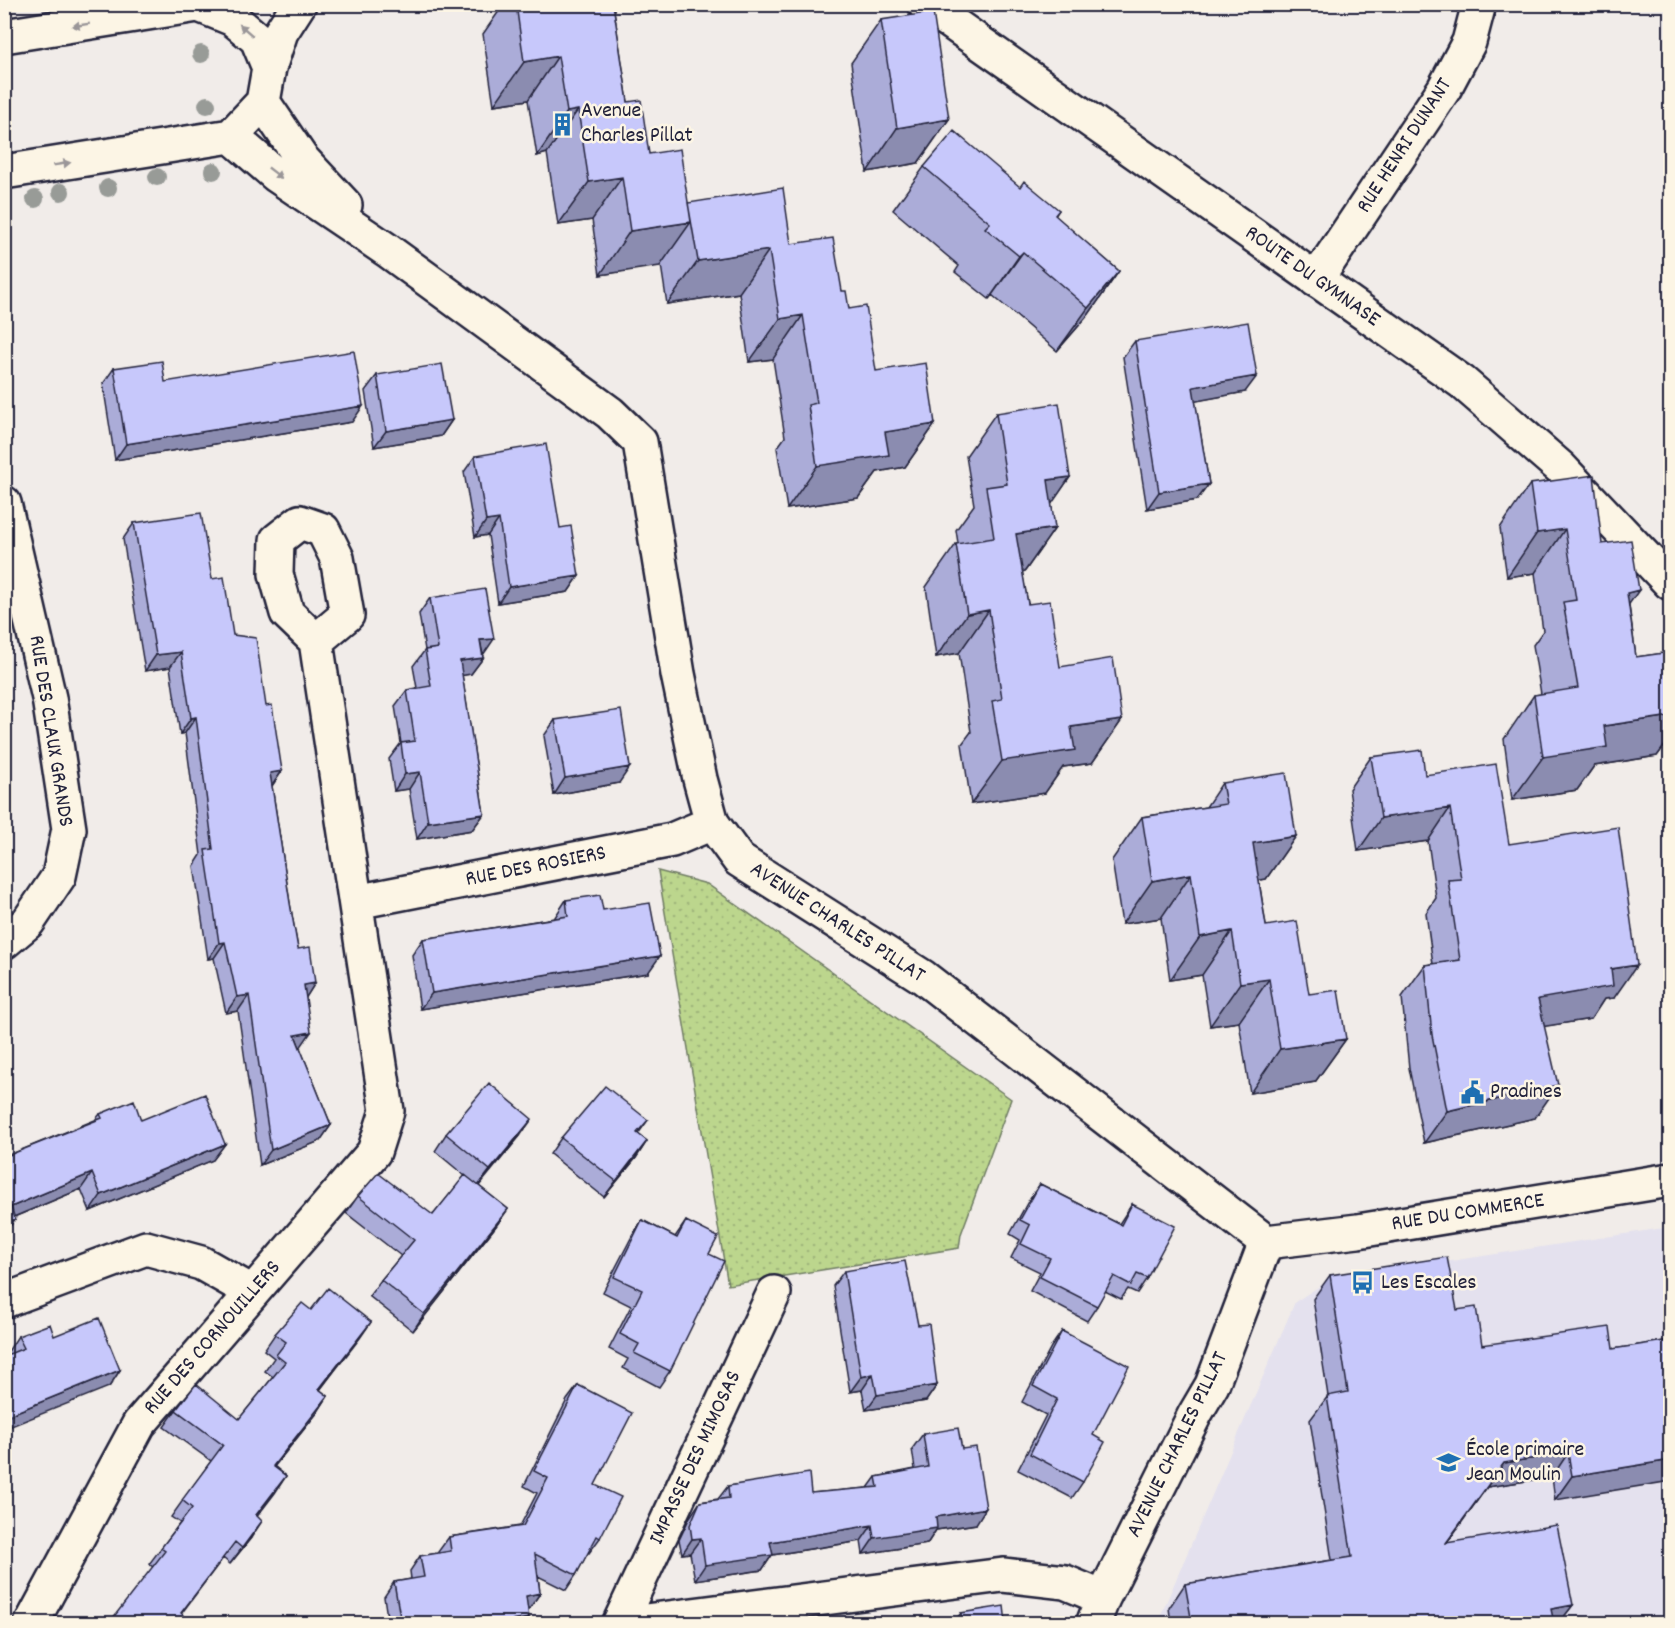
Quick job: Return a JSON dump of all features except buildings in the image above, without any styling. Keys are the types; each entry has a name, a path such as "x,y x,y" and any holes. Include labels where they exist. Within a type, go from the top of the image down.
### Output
{"street":[{"path":"4,172 231,136 263,102 268,68 281,32 299,4"},
{"name":"ROUTE DU GYMNASE","path":"924,4 1468,387 1561,468 1671,583"},
{"name":"RUE HENRI DUNANT","path":"1316,280 1444,89 1469,42 1479,4"},
{"path":"4,36 202,5 233,19 257,39 268,68"},
{"path":"263,102 301,158 387,250"},
{"name":"AVENUE CHARLES PILLAT","path":"231,136 276,175 387,250 610,413 640,442 678,674 700,779 712,823 740,860 923,977 1266,1242 1212,1385 1195,1414 1098,1611"},
{"name":"RUE DES CLAUX GRANDS","path":"4,503 49,698 69,829 59,876 28,922 4,942"},
{"path":"316,641 356,902"},
{"name":"RUE DES ROSIERS","path":"356,902 672,840 712,823"},
{"name":"RUE DES CORNOUILLERS","path":"31,1623 139,1424 375,1152 387,1111 356,902"},
{"name":"RUE DU COMMERCE","path":"1266,1242 1358,1231 1671,1180"},
{"path":"4,1300 146,1248 201,1263 252,1292"},
{"name":"IMPASSE DES MIMOSAS","path":"620,1623 774,1293"},
{"name":"IMPASSE DES MIMOSAS","path":"620,1623 1003,1575 1065,1582 1098,1611"}],"shaded area":[{"name":"École primaire Jean Moulin","path":"1670,1227 1670,1623 1157,1624 1295,1302 1329,1280"}],"green space":[{"path":"658,871 707,884 1011,1099 961,1234 959,1248 728,1285"}],"place":[{"name":"Avenue Charles Pillat","path":"563,124"},
{"name":"Pradines","path":"1472,1092"},
{"name":"Les Escales","path":"1363,1283"},
{"name":"École primaire Jean Moulin","path":"1448,1463"}]}
